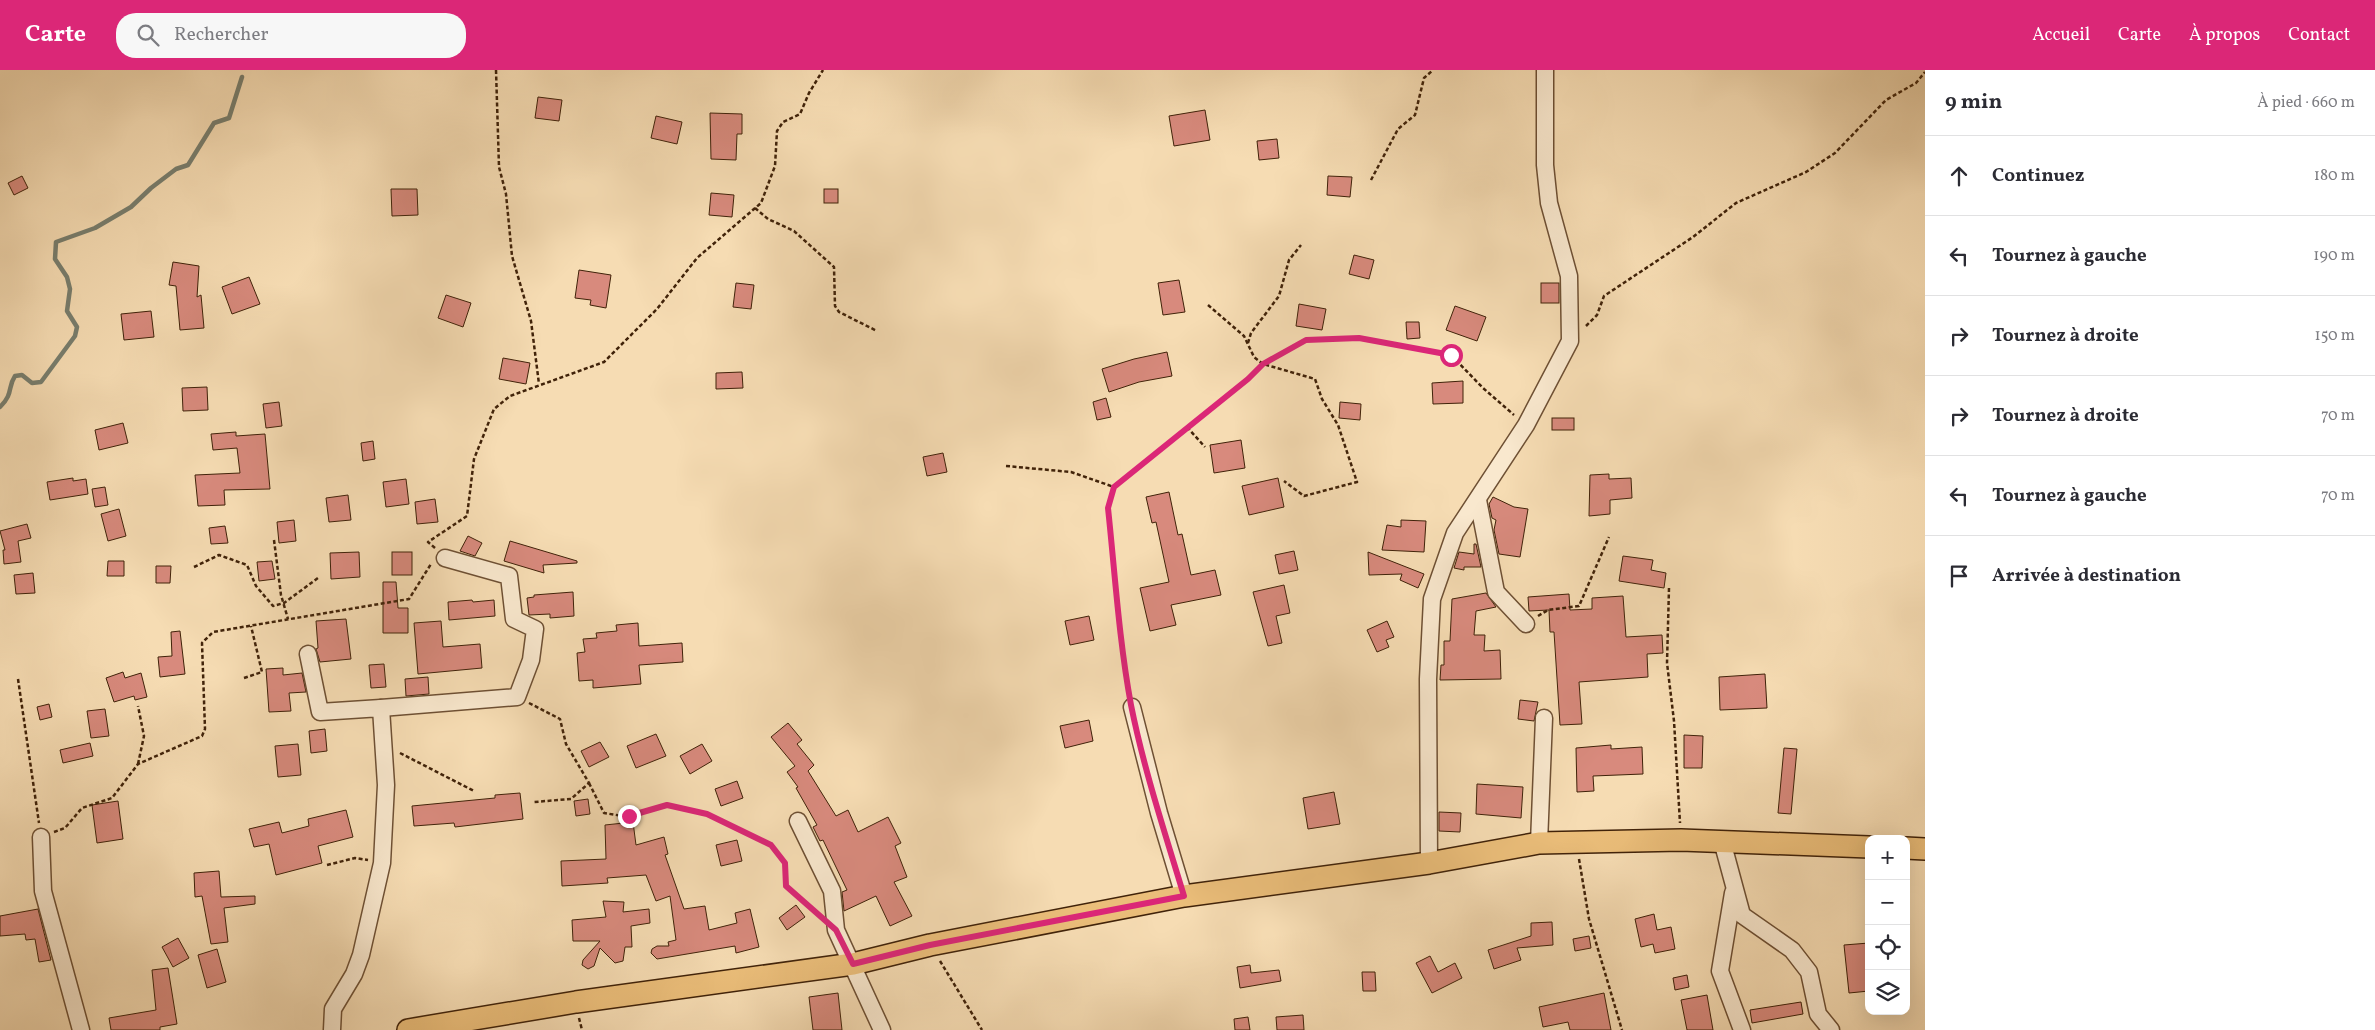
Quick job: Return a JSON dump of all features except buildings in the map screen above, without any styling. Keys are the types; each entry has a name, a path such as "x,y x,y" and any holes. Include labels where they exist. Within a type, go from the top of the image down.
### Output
{"main road":[{"path":"408,1030 576,1002 853,964 930,945 1184,896 1429,864 1539,843 1681,840 1865,847"},
{"path":"1910,848 1925,849"}],"street":[{"path":"1429,864 1428,679 1432,599 1455,533 1526,425 1570,341 1569,276 1549,203 1545,166 1545,70"},
{"path":"1478,500 1496,592 1526,624"},
{"path":"308,654 320,712 517,697 531,660 535,629 514,619 508,576 446,558"},
{"path":"1132,707 1158,813 1184,896"},
{"path":"332,1030 333,1009 354,974 361,955 382,863 386,785 381,708"},
{"path":"1539,843 1544,718"},
{"path":"798,822 832,891 836,930 882,1030"},
{"path":"41,837 43,891 81,1030"},
{"path":"1722,841 1735,883 1742,915 1792,950 1809,972 1818,1014 1830,1030"},
{"path":"1735,883 1720,971 1742,1030"}],"path":[{"path":"496,70 499,167 506,194 512,256 531,321 539,384"},
{"path":"138,764 202,736 205,729 202,643 214,632 409,600 428,565 446,558 428,542 467,516 474,459 494,409 510,396 604,362 657,309 697,258 761,202 775,166 777,131 784,122 800,114 809,93 823,70"},
{"path":"1371,180 1398,128 1415,115 1424,78 1433,70"},
{"path":"1570,341 1597,315 1604,296 1693,237 1736,204 1806,172 1834,153 1886,100 1916,83 1925,72"},
{"path":"755,208 768,219 794,231 834,267 835,306 839,312 877,332"},
{"path":"1248,343 1252,333 1279,296 1289,260 1301,245"},
{"path":"1208,305 1244,336 1254,357 1263,364 1314,379 1322,399 1338,425 1357,482 1304,496 1284,481"},
{"path":"1132,707 1123,652 1108,508 1114,487 1248,379 1263,364 1306,340 1359,338 1451,355 1483,388 1526,425"},
{"path":"1187,427 1205,447"},
{"path":"1006,466 1071,472 1114,487"},
{"path":"1526,624 1548,610 1579,606 1609,537"},
{"path":"274,540 281,595 288,619"},
{"path":"194,567 219,555 247,565 256,586 273,606 284,603 318,578"},
{"path":"1669,588 1667,663 1674,721 1681,840"},
{"path":"244,678 262,672 251,626"},
{"path":"18,679 41,837 65,828 82,808 112,798 138,764 144,736 138,706"},
{"path":"517,697 560,719 566,744 604,813 629,816 667,805 707,814 771,845 785,863 786,886 836,930"},
{"path":"383,744 474,791"},
{"path":"534,802 571,799 589,783"},
{"path":"1576,842 1589,918 1622,1030"},
{"path":"327,865 355,858 382,863"},
{"path":"930,945 982,1030"}],"waterway":[{"path":"0,407 9,394 15,376 22,375 32,383 41,382 75,336 77,327 67,311 70,289 67,277 55,259 56,242 95,228 131,207 151,188 176,169 188,165 214,123 229,118 242,77"}],"route":[{"path":"629,816 667,805 707,814 771,845 785,863 786,886 836,930 853,964 930,945 1184,896 1158,813 1132,707 1123,652 1108,508 1114,487 1248,379 1263,364 1306,340 1359,338 1451,355"}]}
